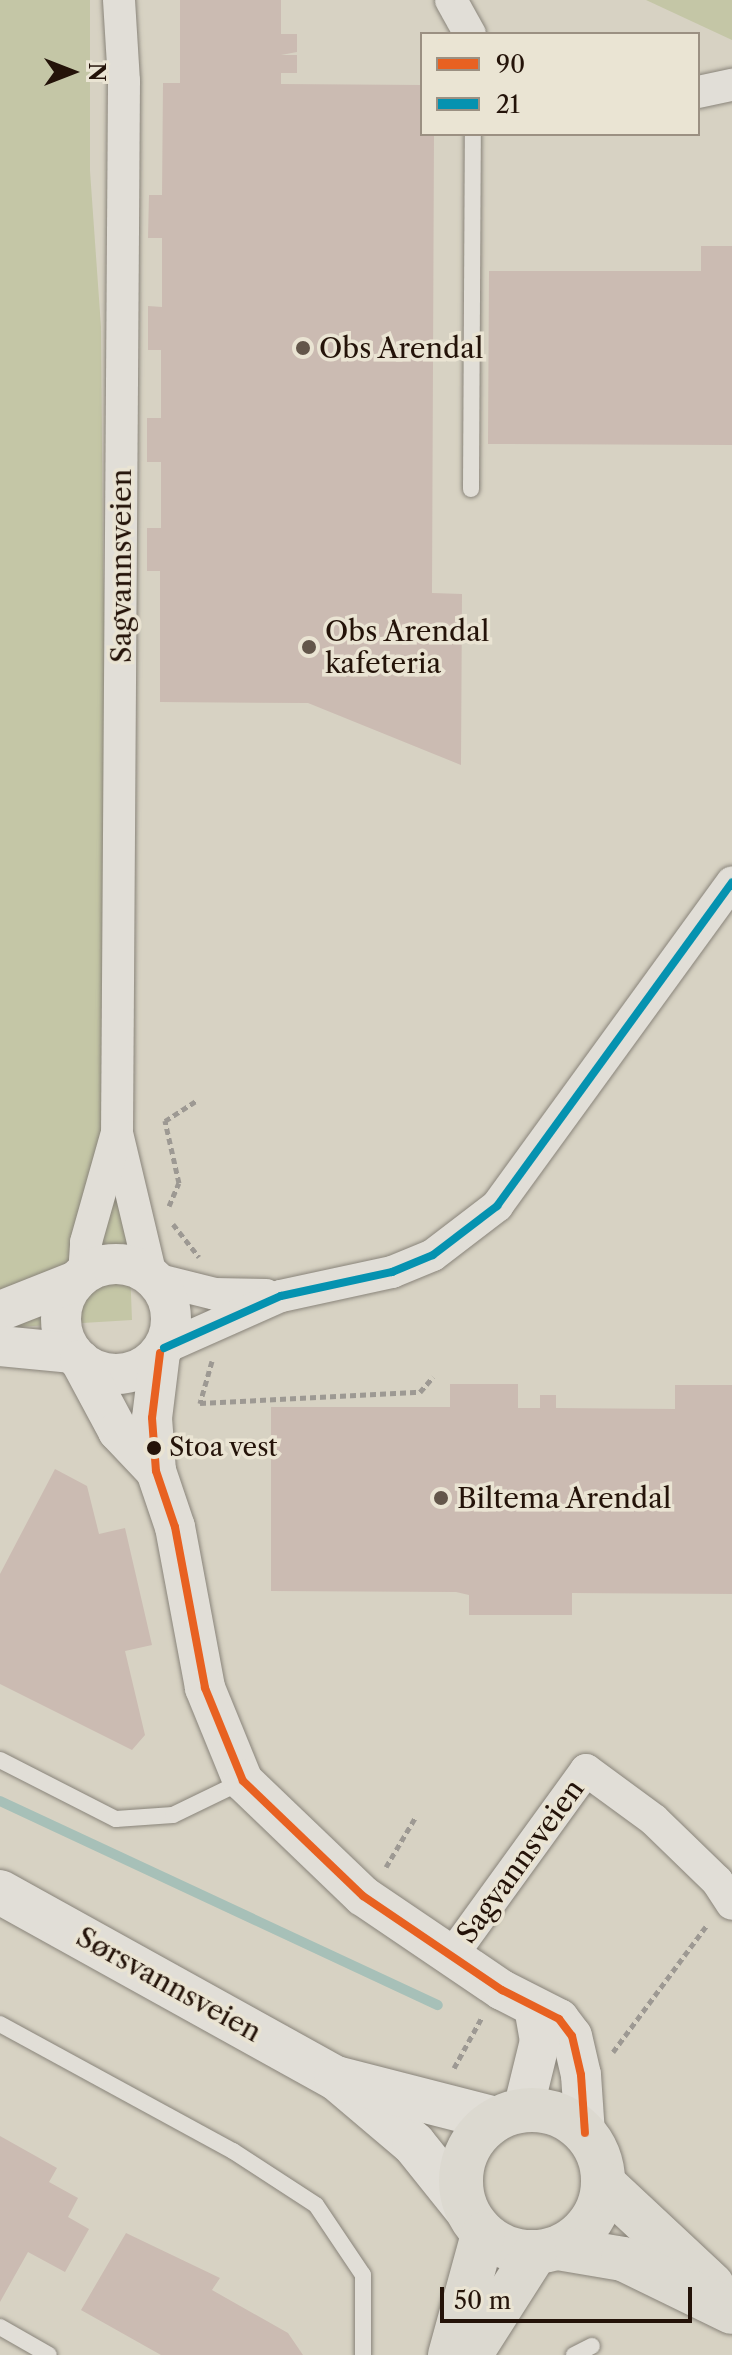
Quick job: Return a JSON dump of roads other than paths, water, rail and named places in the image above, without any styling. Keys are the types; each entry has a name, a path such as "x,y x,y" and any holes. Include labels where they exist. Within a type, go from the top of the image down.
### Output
{"main road":[{"name":"Sørsvannsveien","path":"0,1892 336,2078 414,2144 474,2222"},
{"name":"Sørsvannsveien","path":"336,2078 510,2115"},
{"path":"450,2355 474,2222 461,2168 474,2140 510,2115 557,2115 585,2133 602,2165 604,2184 591,2223 547,2251 470,2355"},
{"path":"604,2184 732,2302"},
{"path":"474,2222 516,2252 547,2251 623,2259 732,2312"}],"street":[{"name":"Sagvannsveien","path":"119,0 124,96 117,1133 153,1278"},
{"path":"451,0 469,32"},
{"path":"700,92 732,85"},
{"path":"0,1346 77,1357 113,1374 131,1372 162,1350 281,1296 392,1272 433,1255 497,1206 732,882"},
{"name":"Sagvannsveien","path":"80,1278 86,1242 117,1133"},
{"path":"0,1311 118,1263 153,1278 215,1294 281,1296"},
{"path":"77,1357 62,1309 80,1278"},
{"path":"153,1278 171,1312 162,1350"},
{"name":"Sagvannsveien","path":"162,1350 152,1418 156,1471 175,1527 205,1688 243,1781 363,1896 450,1958 534,2008 559,2019 572,2036 585,2133"},
{"name":"Sagvannsveien","path":"77,1357 118,1431 156,1471"},
{"name":"Sagvannsveien","path":"450,1958 586,1770 654,1820 717,1881 722,1911"},
{"path":"510,2115 540,2041 534,2008"}],"lane":[{"path":"471,489 473,136"},
{"path":"0,1760 116,1819 173,1815 243,1781"},
{"path":"0,2024 233,2151 316,2205 363,2275 363,2355"},
{"path":"0,2327 49,2355"},
{"path":"574,2355 592,2346"}],"waterway":[{"path":"0,1801 438,2005"}],"place":[{"name":"Obs Arendal","path":"303,348"},
{"name":"Obs Arendal kafeteria","path":"309,647"},
{"name":"Stoa vest","path":"154,1448"},
{"name":"Biltema Arendal","path":"441,1498"}]}
